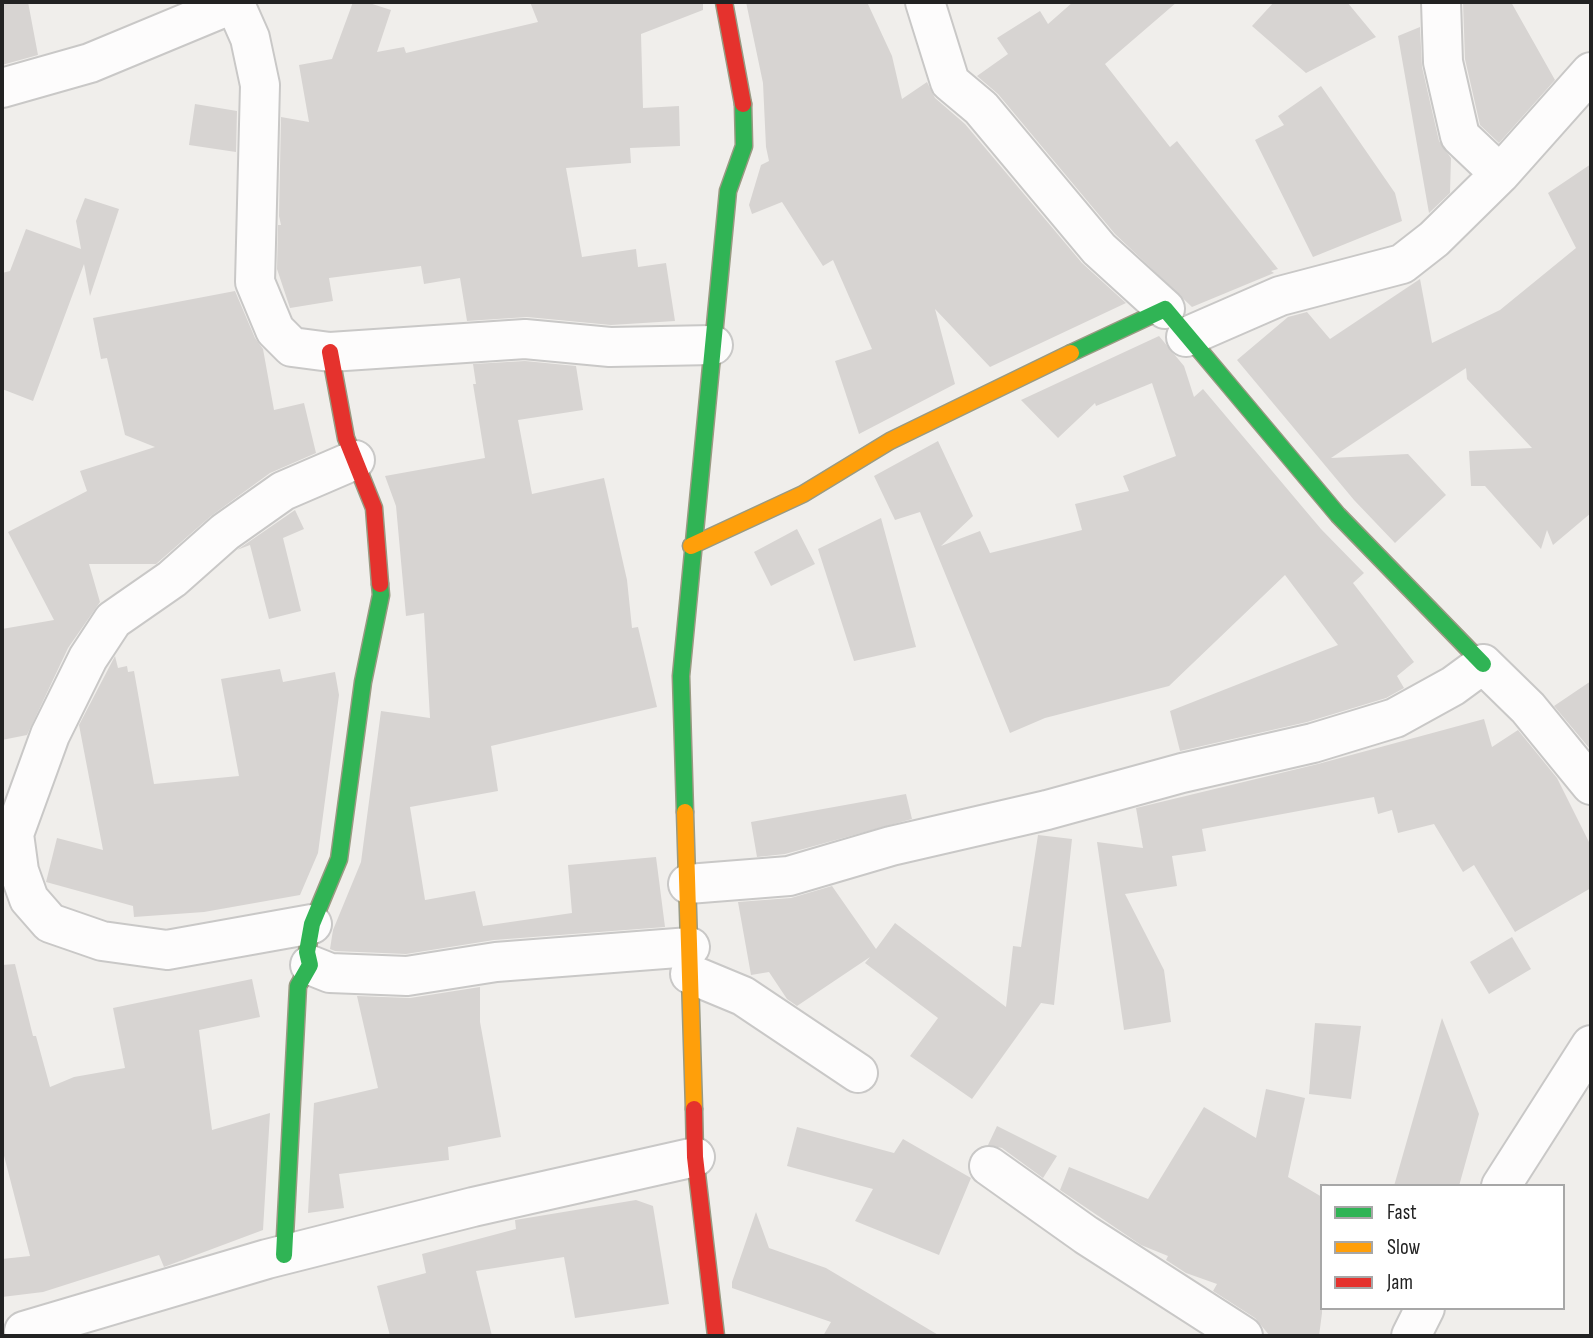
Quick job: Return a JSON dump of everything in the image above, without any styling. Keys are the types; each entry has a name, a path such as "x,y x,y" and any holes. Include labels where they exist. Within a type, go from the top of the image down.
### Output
{"street":[{"path":"716,1336 695,1157 681,676 691,546 728,191 744,146 742,87 724,2"},
{"path":"925,2 950,82 981,108 1099,249 1175,323 1338,514 1528,708 1591,785"},
{"path":"1441,2 1443,61 1460,136 1500,174"},
{"path":"2,88 90,63 236,3 250,38 260,85 255,282 275,330 292,347 330,352 524,339 610,347 713,345"},
{"path":"691,546 803,494 890,441 946,413 1175,323 1402,264 1434,239 1500,174 1591,72"},
{"path":"284,1255 298,986 310,965 307,952 312,924 339,859 363,682 381,595 374,508 346,438 330,352"},
{"path":"312,924 167,950 102,942 50,923 29,899 19,871 14,834 50,735 88,658 113,620 172,579 225,531 283,491 355,460"},
{"path":"688,884 789,876 891,846 1313,743 1395,718 1453,686 1483,664"},
{"path":"310,965 330,973 407,976 496,962 690,961 858,1073"},
{"path":"1502,1184 1591,1045"},
{"path":"24,1331 284,1255 473,1207 695,1157"},
{"path":"989,1166 1086,1235 1243,1336"},
{"path":"1411,1336 1424,1310"}],"building":[{"path":"2,2 28,2 38,55 2,65"},
{"path":"353,2 366,2 391,10 377,52 404,47 406,53 538,22 530,2 703,2 703,10 641,34 643,108 679,106 680,146 630,148 631,163 566,168 582,257 636,249 638,267 666,263 675,321 611,325 527,317 467,321 460,278 424,284 421,266 329,278 333,301 290,308 277,269 278,225 281,225 281,117 309,122 299,65 332,59"},
{"path":"746,2 867,2 892,56 902,99 927,82 935,98 965,124 1082,263 1126,303 990,367 935,309 955,384 859,434 835,361 872,349 833,260 823,266 782,202 752,214 749,205 761,165 769,161 763,83"},
{"path":"1073,2 1177,2 1105,64 1170,147 1177,141 1278,269 1271,271 1274,273 1192,307 1115,234 998,94 977,76 1008,54 997,38 1040,11 1048,24"},
{"path":"1274,2 1347,2 1376,37 1306,73 1252,26"},
{"path":"1463,2 1511,2 1555,80 1499,143 1480,125 1465,59"},
{"path":"1420,27 1422,67 1439,141 1451,158 1450,193 1429,213 1398,36"},
{"path":"1321,86 1395,193 1402,221 1313,257 1255,140 1284,125 1278,116"},
{"path":"195,104 237,111 236,152 189,145"},
{"path":"1591,164 1591,513 1553,545 1547,530 1541,549 1485,486 1471,486 1469,451 1532,448 1467,379 1466,368 1331,458 1408,454 1446,495 1395,543 1354,500 1237,360 1288,317 1307,312 1330,339 1420,279 1432,343 1500,310 1576,248 1548,193"},
{"path":"85,198 119,209 90,296 84,264 33,401 2,389 2,273 10,271 26,229 81,249 76,221"},
{"path":"235,291 255,338 263,349 274,410 304,403 316,453 270,473 211,516 156,564 89,564 100,602 68,648 27,735 2,740 2,629 54,620 8,532 87,491 80,471 155,447 125,435 107,358 101,359 93,318"},
{"path":"1159,336 1184,366 1194,397 1203,389 1321,529 1364,573 1353,583 1414,662 1397,676 1404,688 1386,698 1307,722 1180,751 1170,711 1338,645 1285,575 1169,686 1045,718 1010,733 920,512 895,520 874,476 938,441 973,516 941,546 980,531 990,553 1082,530 1075,504 1129,491 1123,476 1176,456 1152,383 1096,406 1095,403 1058,438 1021,400"},
{"path":"525,361 576,366 583,410 518,420 532,494 604,478 627,580 632,628 638,627 657,707 491,746 498,791 410,807 425,900 475,891 483,926 572,913 568,865 656,857 665,927 494,940 406,954 335,951 330,949 333,930 361,862 381,711 430,718 424,613 406,616 396,506 385,476 485,458 473,384 476,384 473,364"},
{"path":"295,510 304,529 283,538 301,611 269,619 250,545 237,550"},
{"path":"881,518 916,647 854,661 818,549"},
{"path":"797,529 815,564 771,586 754,552"},
{"path":"115,656 118,668 127,666 128,672 134,671 154,784 239,776 221,679 280,669 283,682 335,672 339,695 318,853 300,895 204,912 134,917 133,906 46,882 57,838 103,850 79,725"},
{"path":"1591,681 1591,748 1590,749 1554,706"},
{"path":"1484,719 1492,747 1518,730 1557,778 1591,846 1591,888 1515,932 1474,865 1463,872 1434,824 1398,833 1392,810 1378,814 1374,797 1202,829 1206,851 1172,856 1177,886 1125,894 1164,970 1171,1022 1124,1030 1097,842 1143,848 1136,808 1318,764"},
{"path":"906,794 912,819 785,854 757,857 751,822"},
{"path":"1038,835 1072,839 1054,1005 1041,1003 972,1099 910,1056 938,1018 865,963 870,957 797,1006 787,999 769,972 751,975 738,902 791,898 832,886 876,949 895,923 1006,1007 1013,946 1021,947"},
{"path":"1512,937 1531,969 1489,994 1470,962"},
{"path":"15,964 33,1036 36,1036 50,1087 74,1077 125,1068 113,1008 252,979 260,1017 199,1030 212,1130 270,1113 263,1230 164,1267 159,1255 43,1292 2,1297 2,1259 30,1256 2,1148 2,965"},
{"path":"480,987 480,1022 501,1137 448,1147 449,1160 339,1174 344,1208 308,1213 314,1103 378,1088 357,996 410,998"},
{"path":"1442,1018 1479,1114 1460,1184 1395,1184"},
{"path":"1315,1023 1361,1026 1351,1099 1309,1094"},
{"path":"1266,1089 1305,1098 1288,1177 1320,1196 1322,1313 1319,1336 1270,1336 1255,1318 1213,1291 1217,1284 1186,1273 1166,1260 1168,1256 1141,1245 1060,1190 1069,1167 1148,1199 1204,1107 1256,1138"},
{"path":"997,1126 1057,1156 1043,1178 1002,1148 988,1145"},
{"path":"797,1127 894,1153 903,1139 971,1178 939,1255 855,1221 873,1189 787,1166"},
{"path":"636,1200 653,1206 669,1304 575,1318 564,1257 476,1271 492,1336 390,1336 377,1286 426,1273 422,1254 516,1229 515,1220"},
{"path":"756,1212 769,1248 826,1268 940,1336 823,1336 831,1322 732,1288"}],"traffic: fast":[{"path":"685,812 681,676 728,191 744,146 743,104"},
{"path":"1071,353 1165,309 1338,515 1483,664"},
{"path":"284,1255 298,986 310,965 307,952 312,924 339,859 363,682 381,595 380,584"}],"traffic: slow":[{"path":"691,546 803,494 890,441 1071,353"},
{"path":"685,812 694,1109"}],"traffic: jam":[{"path":"724,2 743,104"},
{"path":"330,352 346,438 374,508 380,584"},
{"path":"694,1109 695,1157 716,1336"}]}
